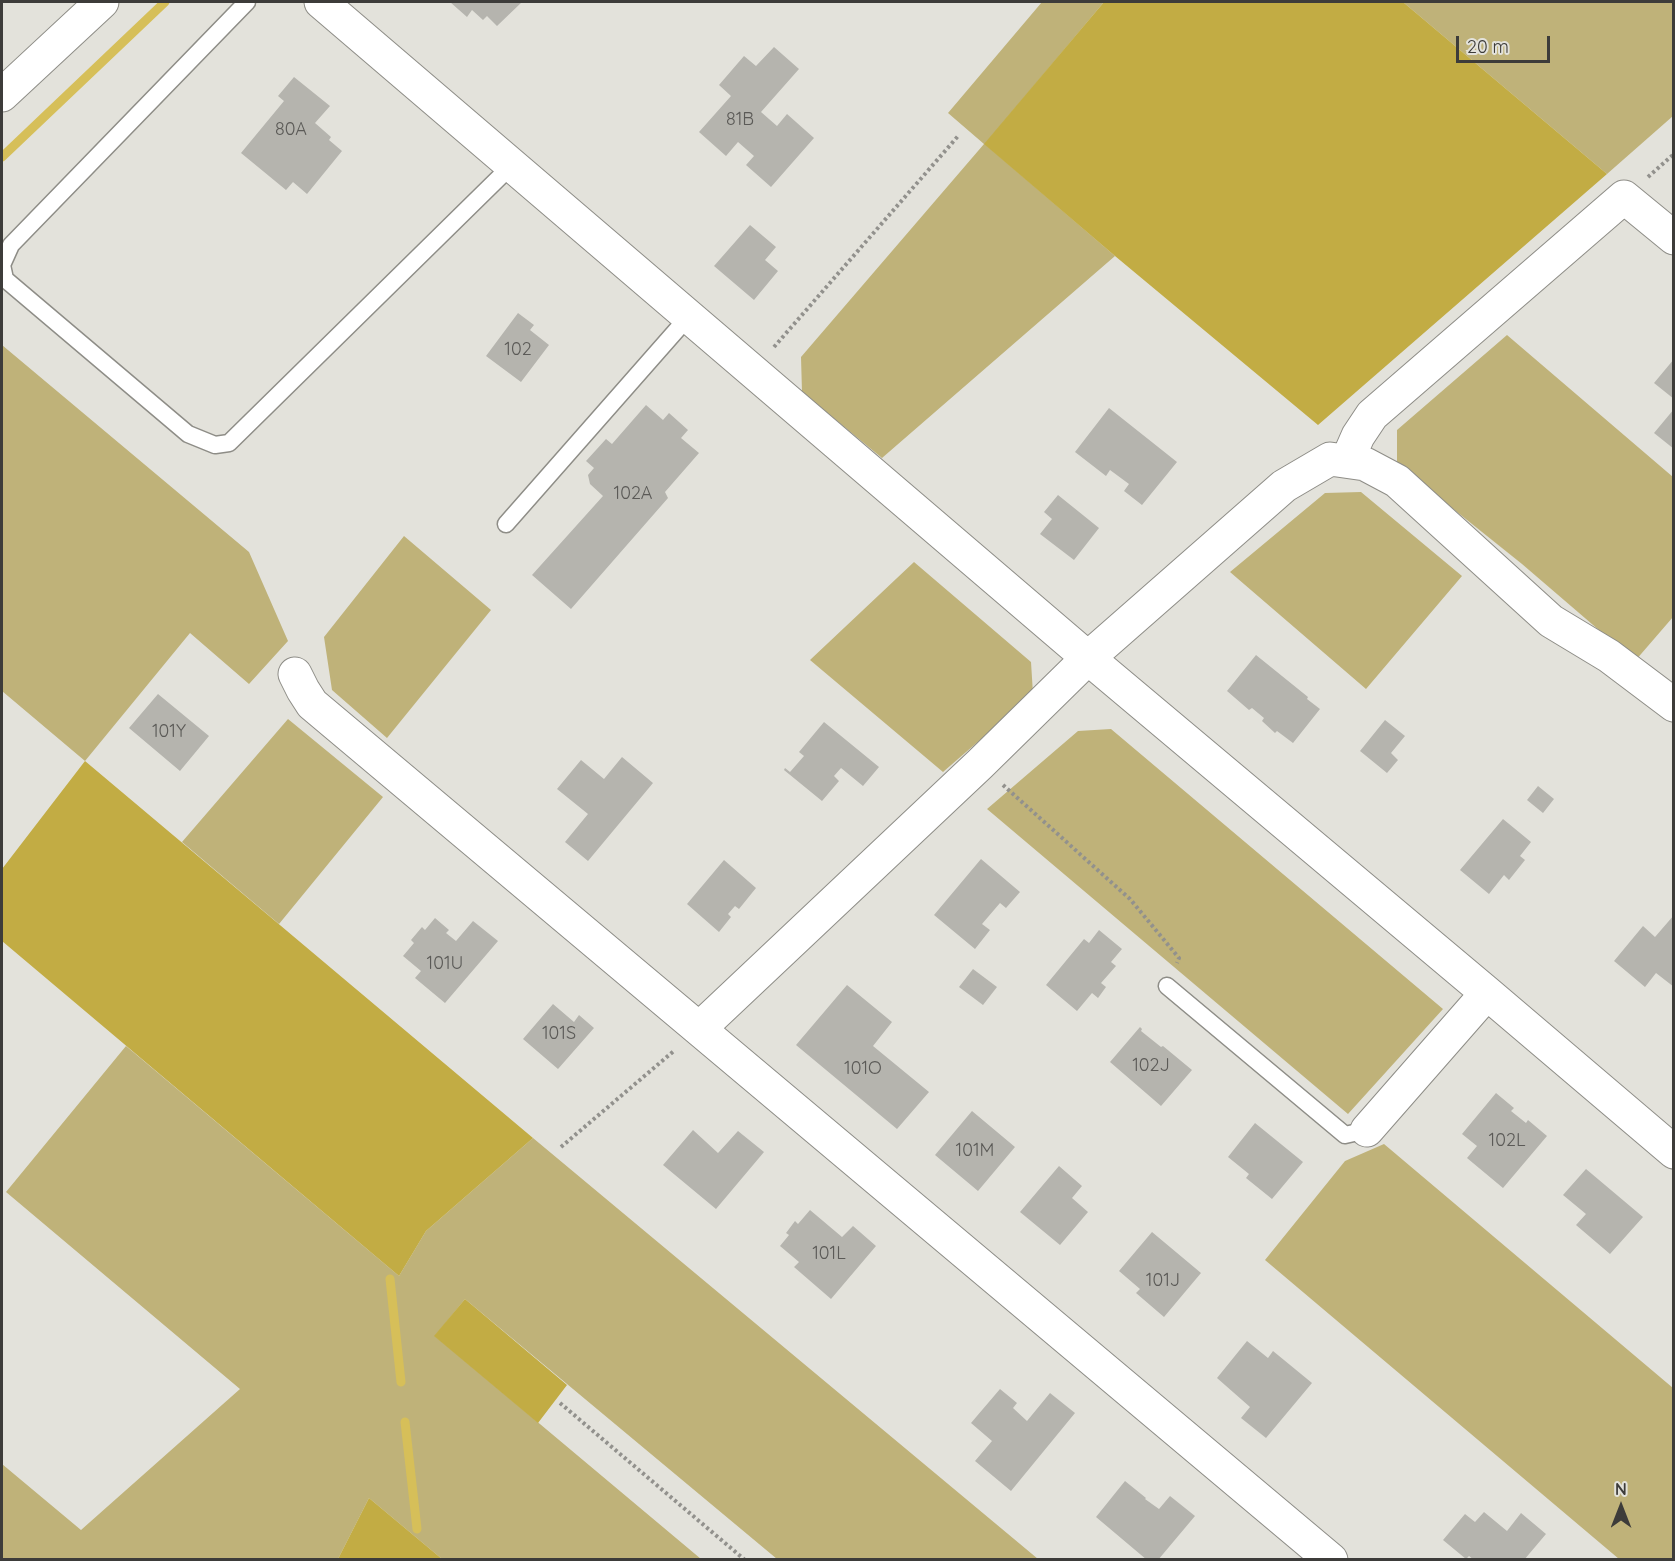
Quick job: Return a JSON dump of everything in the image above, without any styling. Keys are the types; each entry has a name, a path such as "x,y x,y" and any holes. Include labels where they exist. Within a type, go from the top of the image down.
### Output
{"street":[{"path":"2,95 102,2"},
{"path":"321,2 1088,658 1674,1152"},
{"path":"1347,461 1358,436 1372,415 1624,197 1674,238"},
{"path":"699,1029 980,764 1088,658 1284,486 1330,459 1365,464 1397,481 1551,621 1608,656 1674,705"},
{"path":"295,674 312,704 1331,1560"},
{"path":"1367,1130 1487,993"}],"lane":[{"path":"247,2 11,245 2,265 5,279 188,434 215,445 229,443 512,165"},
{"path":"506,524 689,316"},
{"path":"1167,986 1345,1135 1367,1130"}],"path":[{"path":"751,369 780,340 959,135"},
{"path":"980,764 1130,899 1179,957 1167,986"},
{"path":"561,1147 699,1029"},
{"path":"560,1403 745,1560"}],"shaded area":[{"path":"1042,2 1104,2 985,144 1115,256 882,458 802,392 801,357 984,144 948,113"},
{"path":"1104,2 1403,2 1607,174 1318,425 984,144"},
{"path":"1403,2 1673,2 1673,116 1607,174"},
{"path":"1507,335 1673,477 1673,617 1635,661 1522,564 1397,464 1397,430"},
{"path":"2,345 249,552 288,641 249,684 190,633 85,761 2,691"},
{"path":"1361,492 1462,576 1366,689 1230,572 1325,493"},
{"path":"404,536 491,610 387,738 332,690 324,637"},
{"path":"914,562 1031,662 1033,694 943,772 810,660"},
{"path":"288,719 383,797 279,924 182,842"},
{"path":"1111,729 1443,1009 1348,1114 987,809 1078,731"},
{"path":"85,761 533,1138 426,1231 399,1276 2,941 2,869"},
{"path":"126,1046 399,1276 426,1231 533,1138 1038,1559 777,1559 465,1299 435,1336 701,1559 442,1559 369,1498 338,1559 2,1559 2,1464 81,1530 240,1389 6,1192"},
{"path":"1384,1144 1673,1388 1673,1559 1619,1559 1265,1260 1345,1161"},
{"path":"465,1299 567,1385 538,1423 434,1336"},
{"path":"369,1498 442,1559 338,1559"}],"building":[{"path":"450,2 522,2 497,26 487,16 483,20 472,10 467,17"},
{"path":"774,47 799,69 761,112 777,126 787,114 814,138 771,187 746,165 754,156 738,142 726,156 699,132 731,96 719,85 744,56 756,66"},
{"path":"294,77 330,106 315,123 342,151 307,194 293,182 286,190 241,153 284,101 278,96"},
{"path":"750,225 776,247 765,260 778,271 754,300 714,266"},
{"path":"518,313 534,325 530,330 549,345 521,382 486,356"},
{"path":"1674,359 1674,399 1654,383"},
{"path":"646,405 663,420 669,413 688,430 681,438 699,453 665,492 668,498 571,609 532,575 603,496 590,484 588,475 594,468 586,461 606,439 612,444"},
{"path":"1109,408 1177,462 1142,505 1124,491 1129,484 1110,470 1106,476 1075,452"},
{"path":"1674,409 1674,449 1654,433"},
{"path":"1058,495 1099,528 1074,560 1040,534 1052,519 1044,512"},
{"path":"1256,655 1320,709 1293,743 1277,731 1275,733 1262,721 1264,718 1252,708 1249,710 1227,691"},
{"path":"158,694 209,736 180,771 129,728"},
{"path":"1385,720 1405,736 1391,753 1398,760 1387,773 1360,751"},
{"path":"824,722 879,767 863,786 841,768 834,776 839,781 822,801 784,770 785,768 790,772 804,756 799,752"},
{"path":"622,757 653,783 588,861 565,842 588,814 557,789 581,760 604,779"},
{"path":"1538,786 1554,799 1543,813 1527,800"},
{"path":"1503,819 1531,842 1520,856 1525,860 1509,880 1504,875 1489,894 1460,870"},
{"path":"981,859 1020,892 1006,908 1000,903 982,924 990,930 975,949 934,915"},
{"path":"724,860 756,888 739,909 735,906 728,914 731,917 719,932 687,904"},
{"path":"1674,915 1674,987 1656,973 1645,987 1614,961 1643,926 1655,937"},
{"path":"435,918 449,930 446,933 456,941 473,921 498,941 445,1003 415,978 421,971 403,956 414,943 411,940 422,927 425,930"},
{"path":"1099,930 1122,949 1111,962 1116,966 1101,983 1106,987 1098,998 1092,993 1077,1011 1046,985 1084,939 1089,943"},
{"path":"973,969 997,987 983,1005 959,987"},
{"path":"847,985 892,1022 873,1046 929,1092 897,1129 796,1045"},
{"path":"553,1004 574,1022 579,1015 594,1028 558,1069 523,1039"},
{"path":"1140,1027 1141,1031 1192,1070 1161,1106 1110,1062"},
{"path":"1496,1093 1514,1108 1511,1111 1526,1123 1528,1120 1547,1136 1503,1188 1467,1158 1477,1146 1462,1134"},
{"path":"972,1111 1015,1147 978,1191 935,1155"},
{"path":"1255,1123 1303,1162 1272,1199 1246,1178 1249,1174 1228,1157"},
{"path":"693,1130 718,1153 738,1131 764,1152 716,1209 663,1165"},
{"path":"1059,1166 1082,1186 1072,1198 1088,1212 1060,1245 1020,1212"},
{"path":"1586,1169 1643,1217 1610,1254 1576,1225 1586,1214 1563,1195"},
{"path":"810,1210 842,1237 853,1226 876,1246 831,1299 794,1267 799,1262 780,1246 789,1235 786,1233 795,1221 798,1224"},
{"path":"1152,1232 1201,1273 1164,1317 1136,1293 1140,1289 1119,1271"},
{"path":"1247,1341 1268,1358 1273,1351 1312,1383 1266,1438 1241,1418 1250,1407 1217,1378"},
{"path":"1000,1389 1017,1403 1013,1408 1027,1421 1050,1393 1075,1413 1011,1491 975,1461 992,1441 971,1423"},
{"path":"1125,1481 1159,1509 1170,1496 1195,1516 1158,1560 1147,1560 1096,1517"},
{"path":"1484,1512 1507,1531 1521,1513 1546,1534 1524,1560 1474,1560 1469,1556 1466,1559 1443,1540 1465,1514 1475,1522"}],"waterway":[{"path":"2,157 165,2"},
{"path":"390,1279 401,1382"},
{"path":"405,1422 417,1529"}]}
